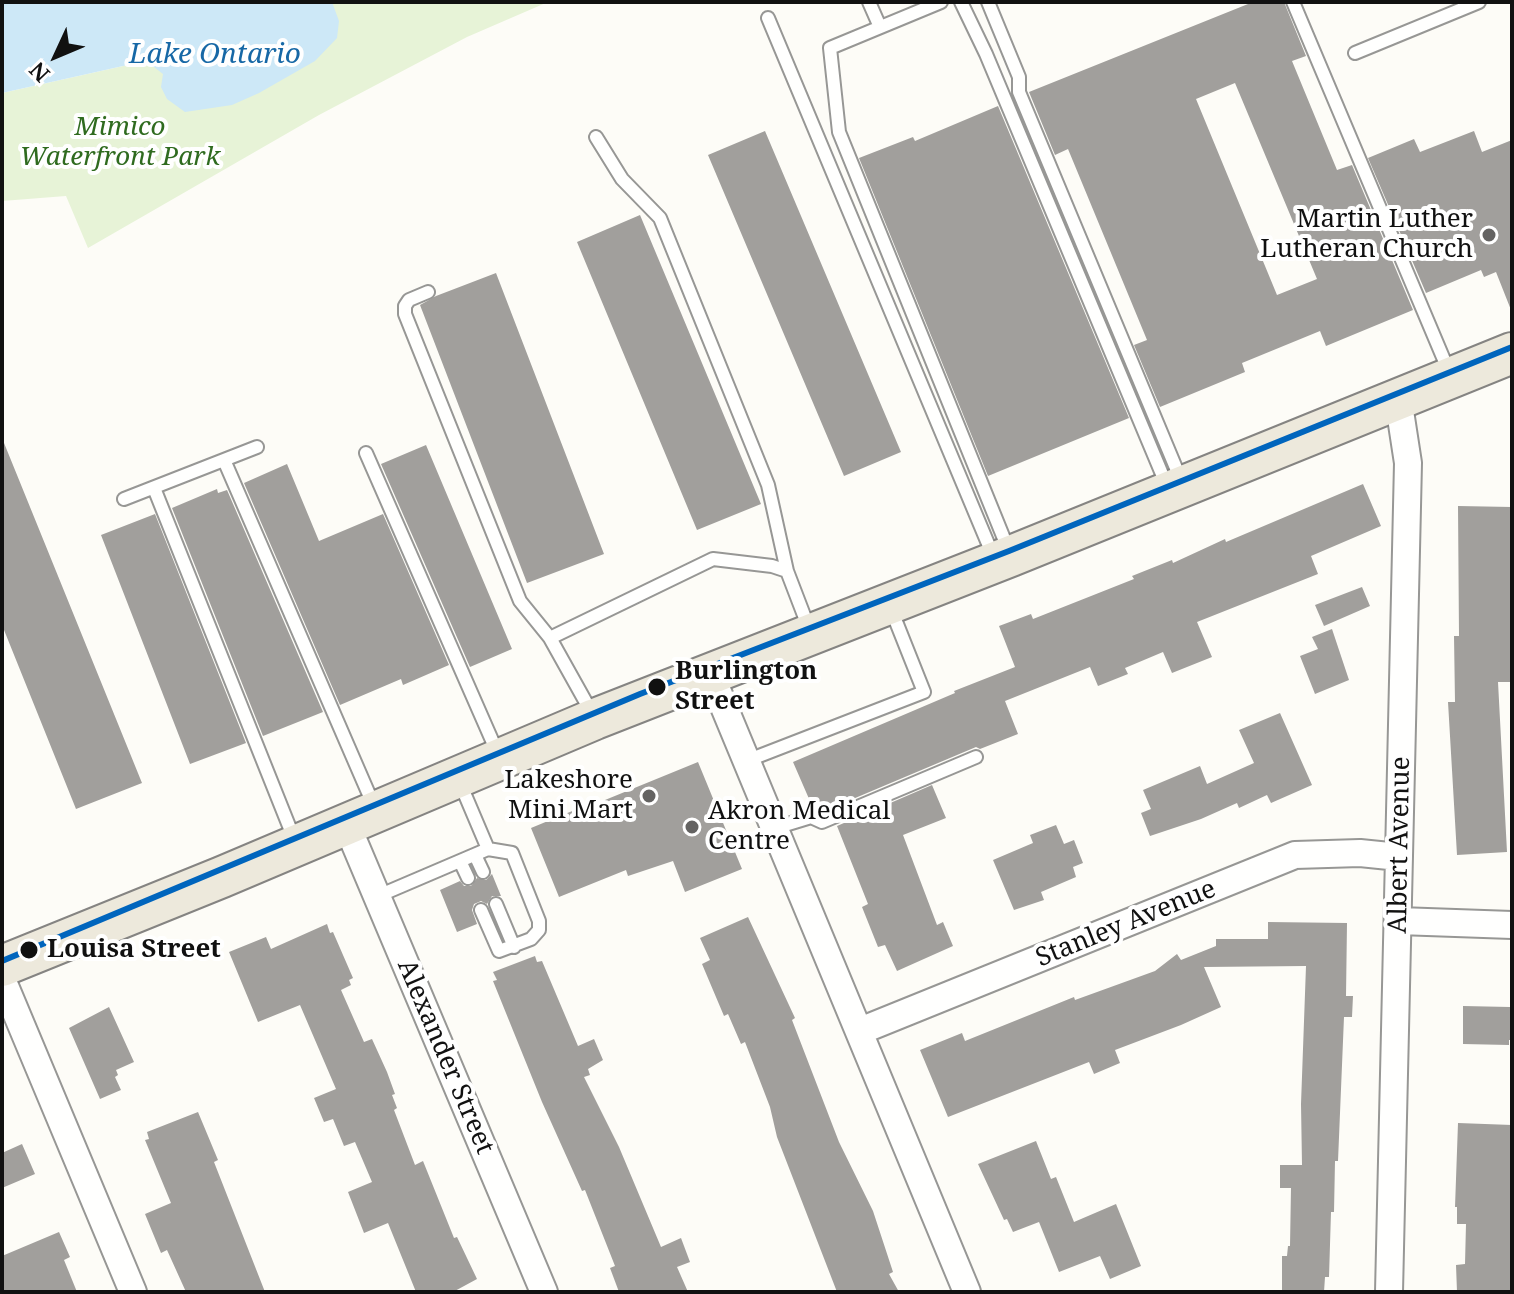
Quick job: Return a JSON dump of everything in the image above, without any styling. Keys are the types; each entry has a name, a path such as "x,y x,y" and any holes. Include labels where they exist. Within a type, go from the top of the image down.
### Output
{"main road":[{"path":"2,966 222,877 595,719 1003,559 1512,353"}],"street":[{"name":"Albert Avenue","path":"1389,1292 1408,463 1398,398"},
{"path":"710,673 967,1292"},
{"name":"Alexander Street","path":"361,817 378,896 544,1292"},
{"name":"Stanley Avenue","path":"860,1031 1295,855 1360,853 1399,857"},
{"path":"1399,921 1512,925"},
{"path":"2,979 133,1292"}],"lane":[{"path":"869,2 880,27"},
{"path":"941,2 830,48 839,132 1003,559"},
{"path":"961,2 1177,489"},
{"path":"988,2 1019,77 1019,92 1177,489"},
{"path":"1293,2 1451,377"},
{"path":"1355,53 1479,2"},
{"path":"768,18 1003,559"},
{"path":"596,137 622,179 660,218 768,485 787,571 811,634"},
{"path":"428,292 409,300 405,314 520,601 550,638 595,719"},
{"path":"124,499 257,447"},
{"path":"366,453 501,758"},
{"path":"224,460 361,817"},
{"path":"154,488 296,844"},
{"path":"550,638 713,559 772,566 787,571"},
{"path":"746,761 924,692 890,604"},
{"path":"775,828 811,817 822,822 976,757"},
{"path":"457,776 488,849"},
{"path":"378,896 488,849 512,853 539,921 536,934 514,947 499,951 481,910"},
{"path":"475,855 483,872"},
{"path":"460,861 468,878"},
{"path":"496,904 514,947"}],"green space":[{"name":"Mimico Waterfront Park","path":"299,2 548,2 467,37 319,115 88,248 66,196 2,201 2,93 141,62 154,67"}],"water":[{"name":"Lake Ontario","path":"2,2 332,2 339,21 337,38 315,61 232,105 185,112 167,99 161,87 163,74 141,62 2,93"}],"building":[{"path":"1253,2 1284,2 1306,56 1292,61 1337,170 1352,165 1413,310 1326,346 1320,331 1242,363 1245,372 1160,407 1134,345 1147,340 1068,149 1055,155 1029,92","holes":["1235,83 1317,279 1277,295 1196,99"]},
{"path":"998,106 1129,418 988,476 859,158 913,137 915,141"},
{"path":"765,131 901,452 844,476 708,155"},
{"path":"1474,131 1482,152 1512,140 1511,310 1496,272 1484,277 1481,270 1426,293 1368,158 1414,139 1420,152"},
{"path":"640,215 761,504 697,530 577,242"},
{"path":"496,273 604,554 527,583 420,305"},
{"path":"2,438 142,783 76,809 2,625"},
{"path":"426,445 512,649 470,667 381,464"},
{"path":"287,464 319,541 383,514 449,665 403,685 401,679 340,705 244,483"},
{"path":"1363,484 1381,526 1311,556 1318,574 1197,622 1212,657 1172,673 1163,652 1125,668 1128,674 1098,686 1090,667 1005,701 1018,734 980,749 976,747 822,812 813,808 793,762 1015,667 999,626 1031,614 1033,619"},
{"path":"217,489 218,493 227,490 323,712 263,736 172,508"},
{"path":"1458,506 1512,507 1512,682 1498,682 1507,852 1457,855 1448,702 1455,702 1454,636 1459,636"},
{"path":"155,514 246,743 190,764 101,535"},
{"path":"1362,587 1370,606 1324,626 1315,605"},
{"path":"1332,629 1349,680 1315,694 1300,656 1318,649 1312,637"},
{"path":"1280,713 1312,785 1271,803 1267,795 1239,808 1237,803 1150,836 1141,813 1151,809 1143,790 1200,766 1207,784 1254,763 1239,730"},
{"path":"698,762 742,869 685,892 673,861 628,876 626,870 559,897 531,828"},
{"path":"932,785 946,818 903,835 937,925 943,922 953,946 897,971 885,945 878,947 862,907 868,904 837,826"},
{"path":"1056,825 1064,844 1074,840 1083,863 1073,867 1076,877 1041,892 1044,900 1014,910 993,860 1033,843 1030,835"},
{"path":"492,874 501,896 492,896 487,904 481,901 474,904 472,910 477,924 457,932 440,890 460,881 464,886 471,886 477,878 486,880"},
{"path":"748,917 795,1018 792,1020 839,1142 873,1211 893,1272 889,1274 899,1292 837,1292 777,1137 770,1107 745,1042 741,1044 728,1014 724,1016 702,964 710,960 700,938"},
{"path":"1268,922 1347,923 1346,996 1353,996 1352,1017 1344,1017 1338,1161 1335,1161 1334,1212 1331,1212 1329,1277 1325,1277 1324,1292 1282,1292 1282,1256 1287,1256 1290,1246 1291,1188 1280,1188 1280,1165 1302,1165 1306,966 1204,967 1221,1007 1115,1050 1120,1063 1094,1074 1089,1062 948,1117 920,1050 962,1033 965,1041 1074,997 1075,1000 1155,971 1177,954 1181,960 1216,946 1216,939 1268,939"},
{"path":"327,924 353,978 349,980 351,985 341,990 364,1042 372,1039 387,1072 395,1094 392,1095 397,1108 394,1110 415,1165 423,1161 454,1238 457,1237 477,1279 453,1292 416,1292 388,1223 364,1233 348,1192 372,1182 355,1142 344,1146 333,1119 324,1122 314,1098 336,1089 300,1005 258,1022 229,952 266,937 271,949"},
{"path":"535,956 537,962 542,961 578,1046 594,1039 603,1060 588,1069 590,1075 584,1077 619,1147 661,1247 681,1238 690,1262 677,1267 688,1292 619,1292 610,1268 615,1266 585,1190 582,1191 542,1102 493,981 497,980 493,972"},
{"path":"1463,1006 1510,1007 1512,1040 1509,1040 1509,1045 1463,1044"},
{"path":"109,1007 134,1062 116,1070 118,1075 115,1077 121,1090 100,1099 69,1028"},
{"path":"198,1112 218,1160 214,1162 265,1292 186,1292 167,1250 161,1253 145,1214 171,1203 145,1140 149,1139 147,1132"},
{"path":"1458,1123 1512,1125 1512,1292 1457,1292 1456,1265 1465,1264 1466,1224 1457,1224 1455,1207"},
{"path":"1036,1141 1051,1179 1056,1177 1074,1222 1116,1204 1141,1266 1110,1279 1100,1256 1059,1272 1039,1222 1013,1232 1007,1219 1004,1220 978,1164"},
{"path":"22,1144 35,1174 2,1188 2,1153"},
{"path":"59,1232 70,1257 64,1260 77,1292 2,1292 2,1256"}],"transit line":[{"path":"2,961 640,694 1009,551 1512,347"}],"place":[{"name":"Martin Luther Lutheran Church","path":"1489,235"},
{"name":"Burlington Street","path":"657,687"},
{"name":"Lakeshore Mini Mart","path":"649,796"},
{"name":"Akron Medical Centre","path":"692,827"},
{"name":"Louisa Street","path":"29,950"}]}
